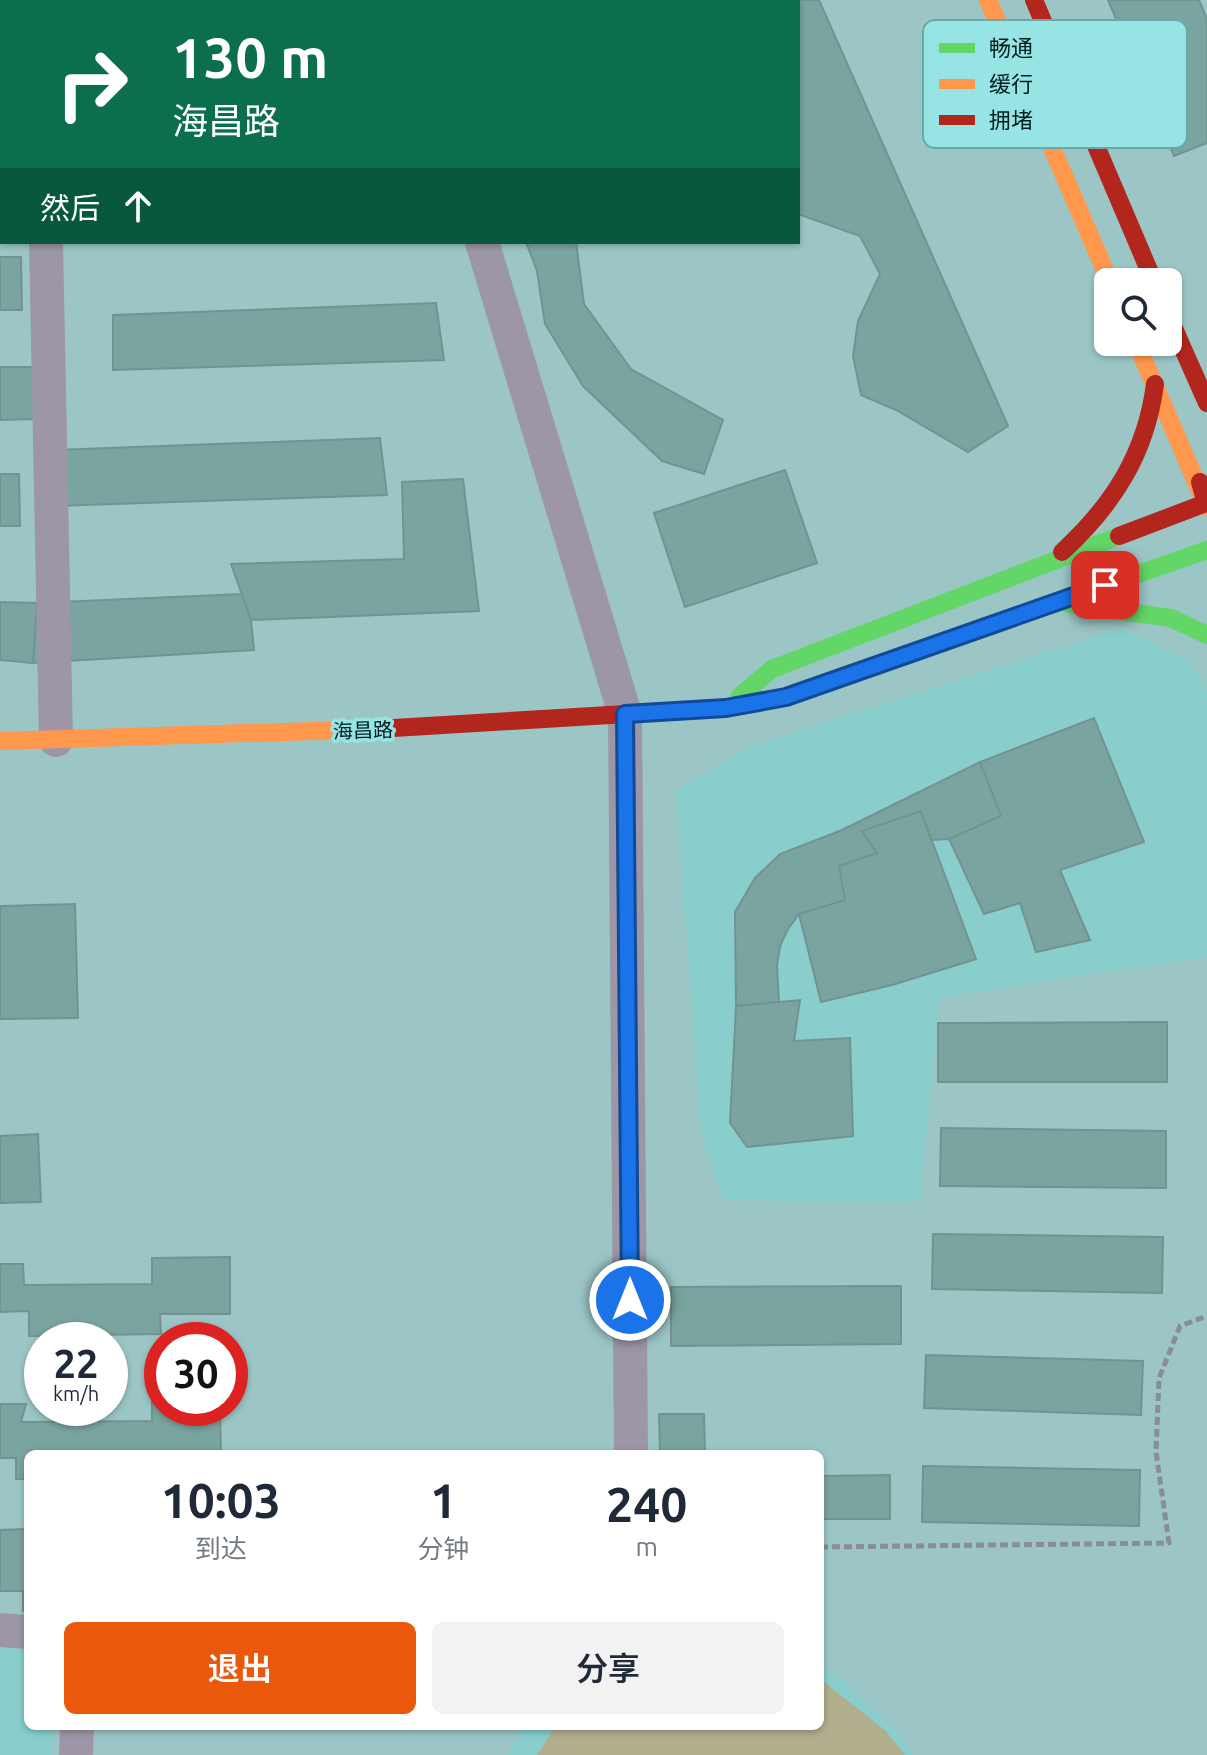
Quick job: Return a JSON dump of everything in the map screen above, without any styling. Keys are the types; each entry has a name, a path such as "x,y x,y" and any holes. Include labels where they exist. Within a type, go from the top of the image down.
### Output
{"street":[{"path":"988,0 997,20"},
{"path":"1034,0 1043,20"},
{"path":"1052,148 1104,268"},
{"path":"1097,148 1148,268"},
{"path":"46,244 56,740"},
{"path":"483,244 625,714 631,1450"},
{"path":"1182,342 1199,375 1207,403"},
{"path":"1142,356 1207,505"},
{"path":"1046,565 1096,522 1124,481 1153,413 1155,384"},
{"path":"1200,482 1207,505"},
{"path":"726,708 772,669 1207,505"},
{"name":"海昌路","path":"0,741 393,729 726,708 786,697 1207,550"},
{"path":"1055,602 1105,606 1171,618 1207,635"},
{"path":"0,1630 24,1632"},
{"path":"76,1755 77,1730"}],"path":[{"path":"824,1547 1169,1543 1156,1452 1159,1378 1180,1326 1207,1316"}],"shaded area":[{"path":"1123,628 1190,662 1207,693 1207,957 940,997 920,1202 724,1200 701,1134 676,790 753,745"},
{"path":"0,1648 24,1649 24,1730 53,1730 51,1755 0,1755"},
{"path":"824,1670 846,1681 906,1740 912,1755 507,1755 522,1730 824,1730"},
{"path":"824,1682 886,1731 905,1755 537,1755 553,1730 824,1730"}],"building":[{"path":"800,0 819,0 1008,426 968,452 896,410 861,395 853,356 858,321 880,274 860,236 800,215"},
{"path":"1108,0 1199,0 1207,19 1207,143 1174,156 1171,148 1187,148 1187,20 1116,20"},
{"path":"527,244 576,244 584,304 631,369 723,420 704,474 662,461 583,386 545,324 537,271"},
{"path":"0,257 21,257 22,310 0,310"},
{"path":"436,303 444,360 113,370 113,315"},
{"path":"0,367 34,367 35,419 0,420"},
{"path":"380,438 387,495 55,506 56,450"},
{"path":"785,470 817,563 685,607 654,513"},
{"path":"0,474 19,474 20,526 0,526"},
{"path":"463,479 479,611 251,620 231,564 404,559 402,482"},
{"path":"242,594 251,620 254,650 33,663 37,603"},
{"path":"0,602 37,603 33,663 0,660"},
{"path":"1094,718 1144,842 1060,870 1090,940 1036,952 1020,903 984,914 949,839 1001,816 980,762"},
{"path":"980,762 1001,816 949,839 931,840 921,811 862,831 877,853 839,866 845,900 799,914 788,929 780,946 777,965 779,1002 736,1006 735,912 755,878 780,854 842,830"},
{"path":"921,811 976,959 892,985 821,1002 799,914 845,900 839,866 877,853 862,831"},
{"path":"75,904 78,1018 0,1019 0,906"},
{"path":"800,1000 794,1041 850,1038 853,1136 747,1147 730,1123 736,1006"},
{"path":"1167,1022 1167,1082 938,1082 938,1023"},
{"path":"941,1128 1166,1131 1166,1188 940,1186"},
{"path":"38,1134 41,1202 0,1203 0,1136"},
{"path":"933,1234 1163,1237 1162,1293 932,1289"},
{"path":"230,1257 230,1314 160,1314 160,1322 144,1322 144,1334 128,1334 128,1322 29,1322 29,1311 0,1312 0,1264 23,1264 24,1285 152,1284 152,1258"},
{"path":"901,1286 901,1344 671,1346 671,1287"},
{"path":"926,1355 1143,1361 1141,1415 924,1408"},
{"path":"0,1404 24,1404 21,1422 24,1422 24,1426 128,1426 128,1421 144,1421 144,1426 220,1426 221,1450 24,1450 24,1479 16,1479 16,1458 0,1458"},
{"path":"659,1414 704,1414 705,1450 660,1450"},
{"path":"923,1466 1140,1470 1139,1526 922,1522"},
{"path":"890,1475 890,1519 824,1519 824,1476"},
{"path":"24,1529 24,1611 23,1591 0,1591 0,1530"}],"traffic: fast":[{"path":"740,696 772,669 1119,536"},
{"path":"843,677 1207,550"},
{"path":"1069,604 1171,618 1207,635"}],"traffic: slow":[{"path":"988,0 997,20"},
{"path":"1052,148 1104,268"},
{"path":"1142,356 1207,507"},
{"path":"0,741 377,729"}],"traffic: jam":[{"path":"1034,0 1043,20"},
{"path":"1097,148 1148,268"},
{"path":"1182,347 1207,403"},
{"path":"1062,552 1097,516 1124,477 1144,433 1155,384"},
{"path":"1119,536 1206,503 1200,482"},
{"path":"377,729 726,708 786,697 843,677"}],"route":[{"path":"630,1300 625,714 726,708 786,697 1105,585"}]}
